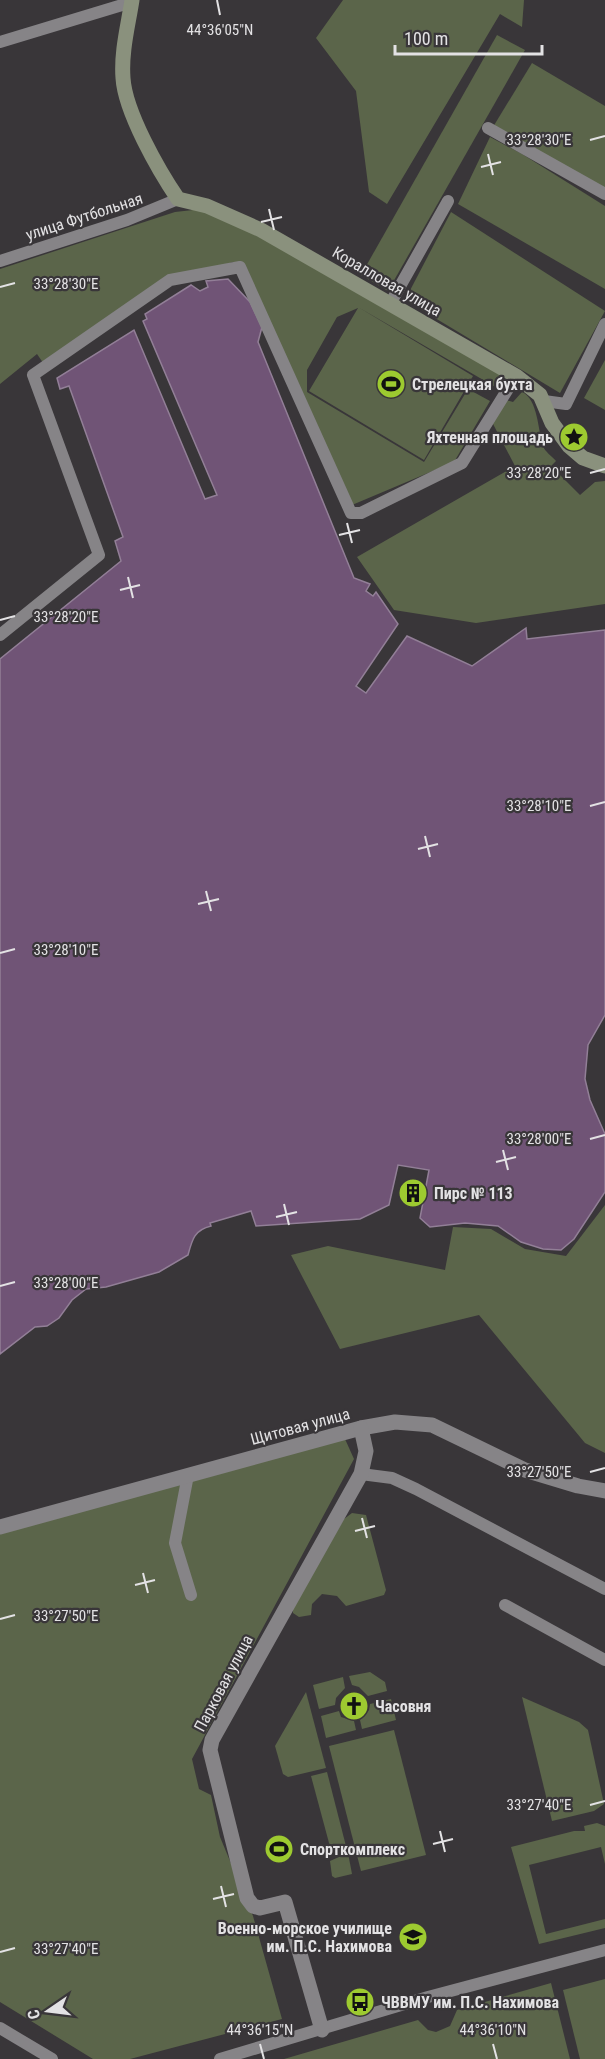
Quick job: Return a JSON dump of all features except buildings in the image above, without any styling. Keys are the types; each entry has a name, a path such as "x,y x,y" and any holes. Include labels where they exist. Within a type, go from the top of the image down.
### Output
{"main road":[{"path":"132,1 123,64 125,94 165,179 178,199"},
{"name":"Коралловая улица","path":"178,199 207,206 261,230 516,376 531,386 543,402 558,433 597,461"}],"street":[{"path":"0,42 132,1"},
{"path":"488,128 605,195"},
{"name":"улица Футбольная","path":"0,261 127,220 178,199"},
{"path":"390,304 448,201"},
{"path":"0,635 99,555 33,375 170,280 240,267 351,513 361,513 462,463 516,376"},
{"path":"543,402 564,404 605,324"},
{"name":"Щитовая улица","path":"0,1527 361,1428 394,1422 432,1425 525,1470 578,1486 605,1491"},
{"name":"Парковая улица","path":"321,2030 285,1902 260,1908 253,1906 247,1898 210,1750 212,1740 243,1681 362,1474 366,1451 361,1428"},
{"path":"362,1474 392,1478 416,1489 605,1589"},
{"path":"188,1475 175,1543 191,1595"},
{"path":"506,1605 605,1660"},
{"path":"220,2059 550,1963 605,1950"},
{"path":"0,2028 52,2059"}],"green space":[{"path":"343,0 524,0 522,27 500,14 387,204 369,192 356,91 316,38"},
{"path":"497,35 525,50 388,291 361,275"},
{"path":"532,63 605,106 605,190 493,127"},
{"path":"490,137 522,154 605,206 605,289 458,204"},
{"path":"202,209 255,232 503,376 497,388 358,307 473,376 424,460 309,391 358,308 337,317 307,370 307,392 424,462 468,389 490,401 454,462 352,505 233,262 181,278 48,370 37,354 0,384 0,269 175,212"},
{"path":"451,212 605,311 560,393 405,300"},
{"path":"605,360 605,410 584,398"},
{"path":"522,392 534,408 544,448 556,461 551,466 580,495 595,482 605,481 605,604 476,623 394,610 357,557 515,466 492,422 506,400 513,402"},
{"path":"605,1205 605,1453 585,1443 479,1315 340,1349 291,1255 328,1246 445,1270 453,1227 491,1229 525,1249 566,1256"},
{"path":"345,1439 354,1459 192,1759 199,1789 211,1795 220,1837 253,1916 282,2019 130,2059 93,2059 0,2002 0,1534"},
{"path":"352,1513 366,1515 386,1590 384,1595 346,1606 337,1596 322,1594 312,1604 311,1615 299,1617 293,1613 293,1605 344,1519"},
{"path":"370,1672 385,1682 387,1691 368,1696 359,1687 352,1685 349,1676"},
{"path":"343,1677 345,1688 336,1698 335,1705 319,1709 313,1685"},
{"path":"306,1692 326,1768 288,1777 283,1774 275,1746"},
{"path":"522,1697 579,1722 588,1730 604,1804 594,1811 552,1821"},
{"path":"391,1699 396,1720 362,1729 360,1720 369,1710 370,1704"},
{"path":"339,1711 341,1717 354,1721 356,1730 326,1738 321,1716"},
{"path":"394,1730 426,1855 361,1871 329,1746"},
{"path":"327,1772 347,1850 332,1854 311,1776"},
{"path":"597,1823 605,1826 605,1864 601,1847 529,1865 546,1934 605,1919 605,1928 539,1944 511,1847 574,1831 585,1831 584,1826"},
{"path":"348,1853 352,1874 335,1878 332,1876 330,1861"},
{"path":"605,1979 605,2059 580,2059 563,1990"},
{"path":"551,1983 570,2059 284,2059 418,2020 428,2030 436,2032 450,2026 457,2010"}],"shaded area":[{"path":"228,279 250,302 262,327 258,342 354,578 370,584 366,591 373,596 376,592 398,624 356,686 366,693 407,636 472,666 526,628 527,639 605,630 605,1015 588,1045 585,1079 590,1100 605,1134 605,1192 574,1239 561,1250 543,1249 521,1242 498,1226 465,1223 430,1227 420,1218 429,1170 398,1165 389,1205 360,1219 256,1226 251,1211 210,1223 211,1226 197,1233 188,1255 159,1272 106,1287 86,1289 72,1300 59,1318 47,1326 35,1327 0,1354 0,659 121,561 115,541 123,537 69,386 60,389 57,378 134,330 205,499 217,495 143,321 147,319 145,314 191,285 200,291 208,287 206,281"}],"place":[{"name":"Стрелецкая бухта","path":"391,384"},
{"name":"Яхтенная площадь","path":"574,437"},
{"name":"Пирс № 113","path":"413,1193"},
{"name":"Часовня","path":"354,1706"},
{"name":"Спорткомплекс","path":"279,1849"},
{"name":"Военно-морское училище им. П.С. Нахимова","path":"413,1937"},
{"name":"ЧВВМУ им. П.С. Нахимова","path":"360,2002"}]}
